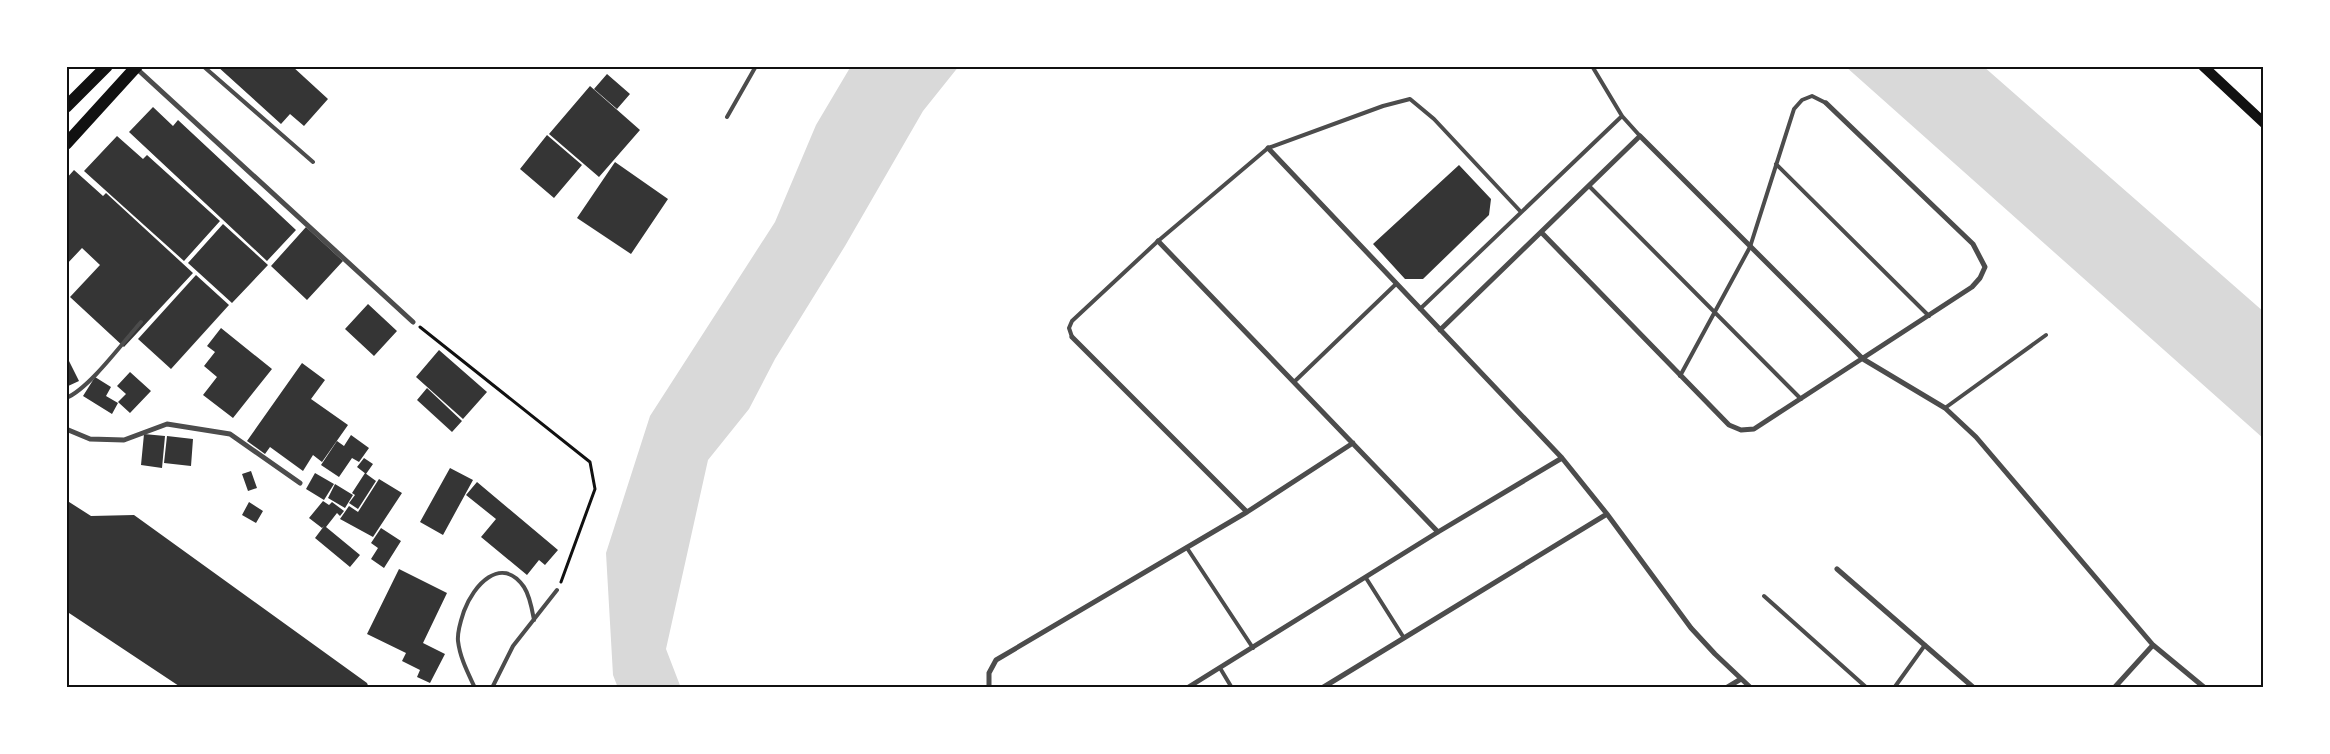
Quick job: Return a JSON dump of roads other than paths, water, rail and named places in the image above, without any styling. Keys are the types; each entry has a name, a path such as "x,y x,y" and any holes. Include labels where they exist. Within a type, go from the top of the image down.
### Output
{"main road":[{"path":"66,107 107,66"},
{"path":"2203,66 2264,123"},
{"path":"66,144 136,67"}],"street":[{"path":"136,67 413,322"},
{"path":"1541,232 1729,425 1741,430 1754,429 1972,287 1980,278 1985,267 1973,244 1826,102"},
{"path":"1440,330 1640,136 1863,359 1945,408 1976,437 2153,645 2205,688"},
{"path":"1268,148 1562,458 1607,514 1691,628 1751,688"},
{"path":"1158,241 1438,532"},
{"path":"1072,337 1247,512"},
{"path":"66,429 90,438 124,440 167,424 230,434 300,483"},
{"path":"989,688 989,673 996,660 1247,512 1353,443"},
{"path":"1188,688 1438,532 1562,458"},
{"path":"1322,688 1607,514"},
{"path":"1836,569 1974,688"},
{"path":"2114,688 2153,645"},
{"path":"1726,688 1741,679"}],"lane":[{"path":"203,66 314,162"},
{"path":"727,117 756,66"},
{"path":"1592,66 1622,116 1640,136"},
{"path":"1680,376 1750,246 1794,109 1802,100 1812,96 1826,102"},
{"path":"1072,337 1070,328 1072,321 1158,241 1268,148 1383,106 1410,100 1434,119 1521,212"},
{"path":"1420,309 1622,116"},
{"path":"1776,164 1929,316"},
{"path":"1589,186 1801,399"},
{"path":"1294,382 1396,284"},
{"path":"66,398 74,395 87,382 141,322"},
{"path":"1945,408 2046,335"},
{"path":"1187,548 1253,648"},
{"path":"474,688 462,659 458,639 460,622 467,603 477,587 488,576 499,572 512,576 524,586 534,620"},
{"path":"1366,578 1404,638"},
{"path":"492,688 513,646 558,590"},
{"path":"1764,596 1866,688"},
{"path":"1894,688 1925,645"},
{"path":"1220,668 1232,688"}]}
